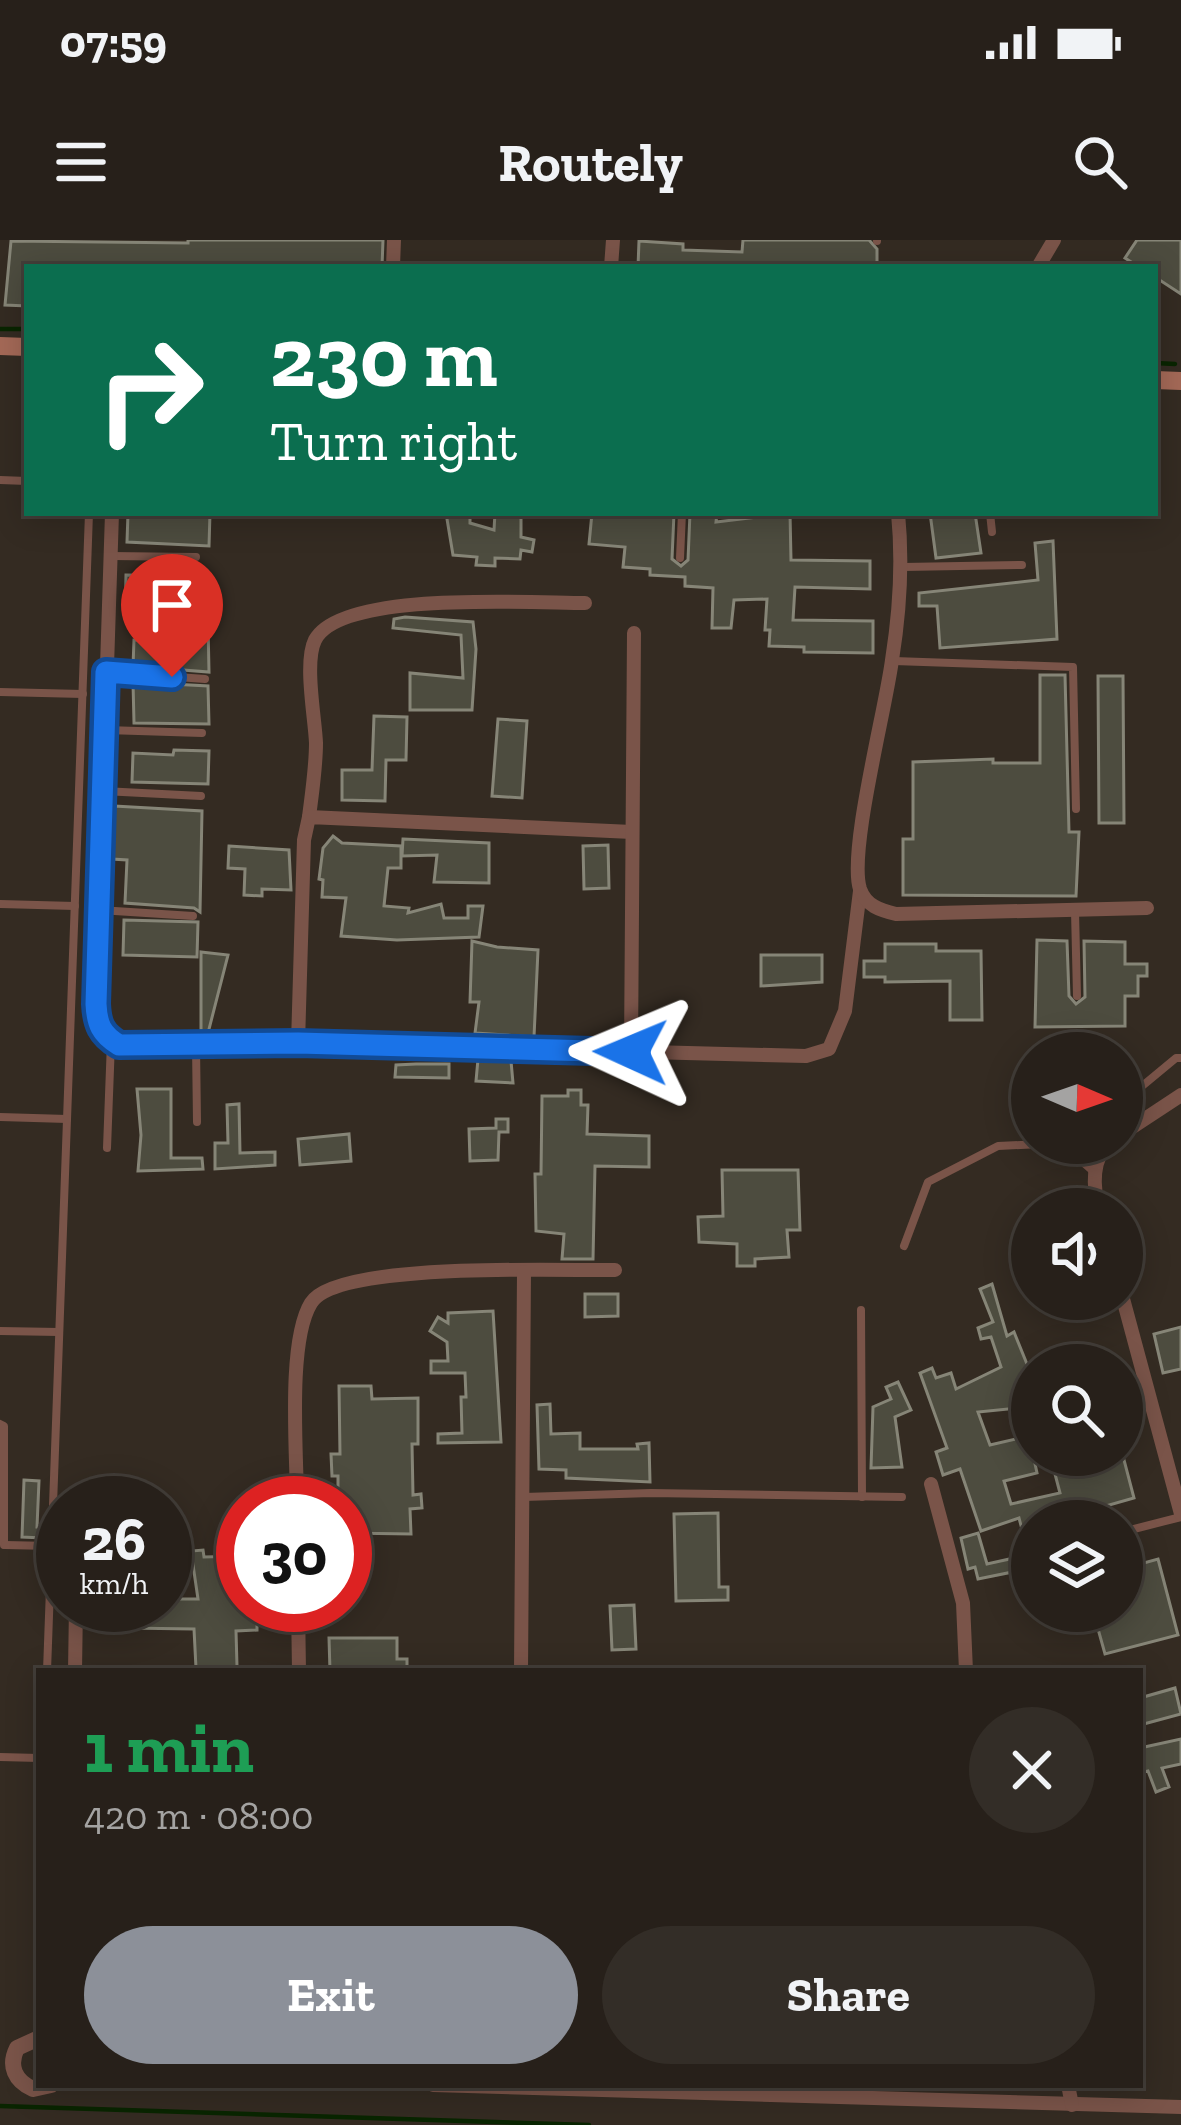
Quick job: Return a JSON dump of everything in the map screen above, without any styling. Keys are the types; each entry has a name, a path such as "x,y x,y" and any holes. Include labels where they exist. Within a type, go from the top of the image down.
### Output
{"street":[{"path":"112,516 97,1022 111,1040 119,1045 298,1043 806,1056 829,1049 845,1011 860,891 859,848 892,662 903,567 898,516"},
{"path":"298,1043 304,840 316,747 315,640 336,620 366,611 432,603 585,603"},
{"path":"631,1052 634,633"},
{"path":"309,817 632,832"},
{"path":"860,891 873,908 896,914 1147,908"},
{"path":"1143,1120 1181,1095"},
{"path":"1097,1164 1097,1188"},
{"path":"297,1476 296,1404 303,1322 311,1302 325,1287 384,1274 615,1270"},
{"path":"521,1668 524,1272"},
{"path":"1129,1320 1181,1515"},
{"path":"931,1484 963,1603 966,1668"},
{"path":"75,1668 76,1632"},
{"path":"298,1632 298,1668"},
{"path":"25,2085 7,2055 36,2039"},
{"path":"0,2084 36,2088"},
{"path":"581,2088 1181,2107"},
{"path":"1069,2088 1072,2105"}],"lane":[{"path":"54,1476 89,516"},
{"path":"680,558 682,516"},
{"path":"990,516 992,532"},
{"path":"110,556 196,557"},
{"path":"903,567 1022,565"},
{"path":"892,662 1072,667 1076,673 1076,809"},
{"path":"106,672 205,679"},
{"path":"0,692 83,694"},
{"path":"104,730 202,733"},
{"path":"102,791 201,796"},
{"path":"0,904 75,906"},
{"path":"1075,909 1077,996"},
{"path":"98,910 194,916"},
{"path":"107,1148 111,1040"},
{"path":"196,1044 196,1122"},
{"path":"1143,1085 1181,1058"},
{"path":"0,1117 67,1119"},
{"path":"904,1246 928,1182 998,1146 1011,1145"},
{"path":"1086,1164 1095,1172"},
{"path":"861,1310 862,1497"},
{"path":"0,1331 59,1332"},
{"path":"0,1424 4,1426 2,1545 36,1546"},
{"path":"523,1498 651,1493 902,1497"},
{"path":"1143,1526 1181,1515"},
{"path":"47,1668 49,1632"},
{"path":"0,1757 36,1758"}],"building":[{"path":"383,240 382,264 24,264 24,306 5,305 11,241"},
{"path":"743,240 869,240 877,249 877,264 638,264 639,241 683,244 683,250 742,252"},
{"path":"1137,240 1181,240 1181,294 1158,279 1158,264 1134,264 1125,258"},
{"path":"128,516 210,516 209,546 127,542"},
{"path":"446,516 470,516 470,523 494,530 495,516 521,516 521,537 534,540 532,552 521,550 520,559 495,558 495,566 476,565 477,557 453,555"},
{"path":"592,516 674,516 672,559 681,566 688,560 690,516 717,516 716,522 790,516 791,560 870,561 870,589 795,587 793,620 873,621 873,653 804,652 804,647 769,646 767,599 734,600 731,628 712,628 713,588 685,586 685,577 623,567 625,547 589,544"},
{"path":"930,516 975,516 981,553 936,558"},
{"path":"1053,541 1057,639 940,648 937,606 919,606 919,593 1038,580 1035,543"},
{"path":"126,575 207,576 209,672 133,666 134,640 142,640 142,611 125,611"},
{"path":"394,619 473,622 472,710 410,710 410,673 463,678 461,635 393,628"},
{"path":"1040,675 1065,675 1069,832 1079,832 1076,896 903,895 903,839 913,839 913,762 993,759 993,763 1040,763"},
{"path":"1098,676 1123,676 1124,823 1099,823"},
{"path":"133,682 208,686 209,724 134,723"},
{"path":"374,716 407,717 406,760 386,760 385,801 342,800 342,770 372,770"},
{"path":"498,719 527,721 522,798 492,796"},
{"path":"174,750 209,751 208,784 132,782 133,753 173,755"},
{"path":"114,806 202,811 200,912 125,903 127,860 112,859"},
{"path":"333,836 342,843 401,846 401,868 388,868 384,906 409,908 408,913 441,904 444,918 468,918 468,906 483,906 479,937 341,936 346,898 322,897 323,880 319,879 323,848"},
{"path":"403,839 489,843 489,883 434,882 437,855 402,856"},
{"path":"608,845 609,888 584,889 583,846"},
{"path":"229,846 289,850 291,890 262,889 262,896 244,895 245,869 228,868"},
{"path":"124,920 198,922 197,957 123,955"},
{"path":"1037,940 1067,941 1069,996 1076,1004 1085,997 1084,941 1125,942 1125,964 1147,964 1147,976 1138,976 1138,996 1125,996 1125,1026 1035,1027"},
{"path":"472,941 538,950 534,1037 475,1033 479,1002 470,1002"},
{"path":"885,944 936,944 936,951 981,951 982,1020 950,1020 950,981 885,982 885,977 864,977 864,961 885,961"},
{"path":"201,952 228,955 208,1033 201,1033"},
{"path":"761,955 822,955 822,982 761,986"},
{"path":"478,1059 511,1061 513,1083 476,1081"},
{"path":"449,1064 449,1078 395,1077 396,1065"},
{"path":"137,1089 171,1089 171,1158 202,1158 203,1169 138,1171"},
{"path":"568,1090 581,1090 581,1105 588,1105 587,1134 649,1136 649,1167 595,1166 593,1259 562,1259 564,1234 536,1231 542,1096 568,1096"},
{"path":"239,1104 240,1153 275,1152 275,1165 215,1169 215,1143 228,1143 227,1105"},
{"path":"496,1119 508,1119 508,1132 499,1132 498,1160 470,1161 469,1129 496,1128"},
{"path":"349,1134 351,1161 300,1165 298,1139"},
{"path":"722,1170 798,1170 800,1230 787,1230 789,1257 755,1259 755,1266 737,1266 737,1244 699,1242 698,1217 723,1216"},
{"path":"992,1284 1007,1336 1014,1332 1019,1344 1011,1344 1011,1409 978,1412 990,1445 1011,1440 1011,1476 1025,1476 1004,1481 1011,1521 981,1531 960,1469 943,1475 936,1452 947,1448 920,1373 932,1368 936,1378 951,1373 956,1389 1001,1367 991,1337 981,1339 978,1328 993,1322 980,1289"},
{"path":"585,1294 618,1294 618,1316 585,1317"},
{"path":"493,1311 501,1442 438,1443 438,1434 462,1433 465,1373 431,1373 431,1361 448,1361 447,1342 430,1331 438,1317 448,1323 448,1313"},
{"path":"1181,1327 1181,1369 1163,1373 1154,1334"},
{"path":"898,1382 911,1410 895,1417 902,1467 871,1468 873,1407 891,1399 886,1387"},
{"path":"339,1386 371,1386 372,1399 418,1398 418,1444 412,1444 413,1495 421,1494 422,1508 410,1509 411,1534 372,1533 372,1476 332,1476 331,1454 340,1454"},
{"path":"550,1404 551,1434 580,1433 580,1449 638,1449 637,1444 649,1443 650,1482 566,1478 566,1470 539,1469 537,1405"},
{"path":"1056,1476 1128,1476 1134,1498 1029,1500 1060,1493"},
{"path":"24,1480 36,1481 36,1538 22,1537"},
{"path":"718,1513 719,1587 728,1587 728,1600 676,1601 674,1514"},
{"path":"978,1533 987,1564 1011,1559 1011,1572 978,1579 975,1567 968,1569 961,1538"},
{"path":"203,1550 204,1557 216,1557 216,1632 236,1632 237,1666 196,1668 192,1599 198,1599 192,1551"},
{"path":"1158,1559 1178,1635 1105,1654 1099,1632 1143,1632 1143,1563"},
{"path":"634,1605 636,1649 612,1650 610,1606"},
{"path":"329,1638 397,1638 397,1659 407,1659 407,1668 330,1668"},
{"path":"1175,1688 1181,1714 1143,1724 1143,1697"},
{"path":"1181,1739 1181,1764 1162,1768 1169,1787 1156,1792 1148,1771 1144,1772 1143,1747"}],"waterway":[{"path":"0,329 24,329"},
{"path":"1158,363 1175,364"},
{"path":"0,2106 589,2125"}],"route":[{"path":"172,677 106,672 96,1004 97,1022 105,1036 119,1045 298,1043 631,1052"}]}
